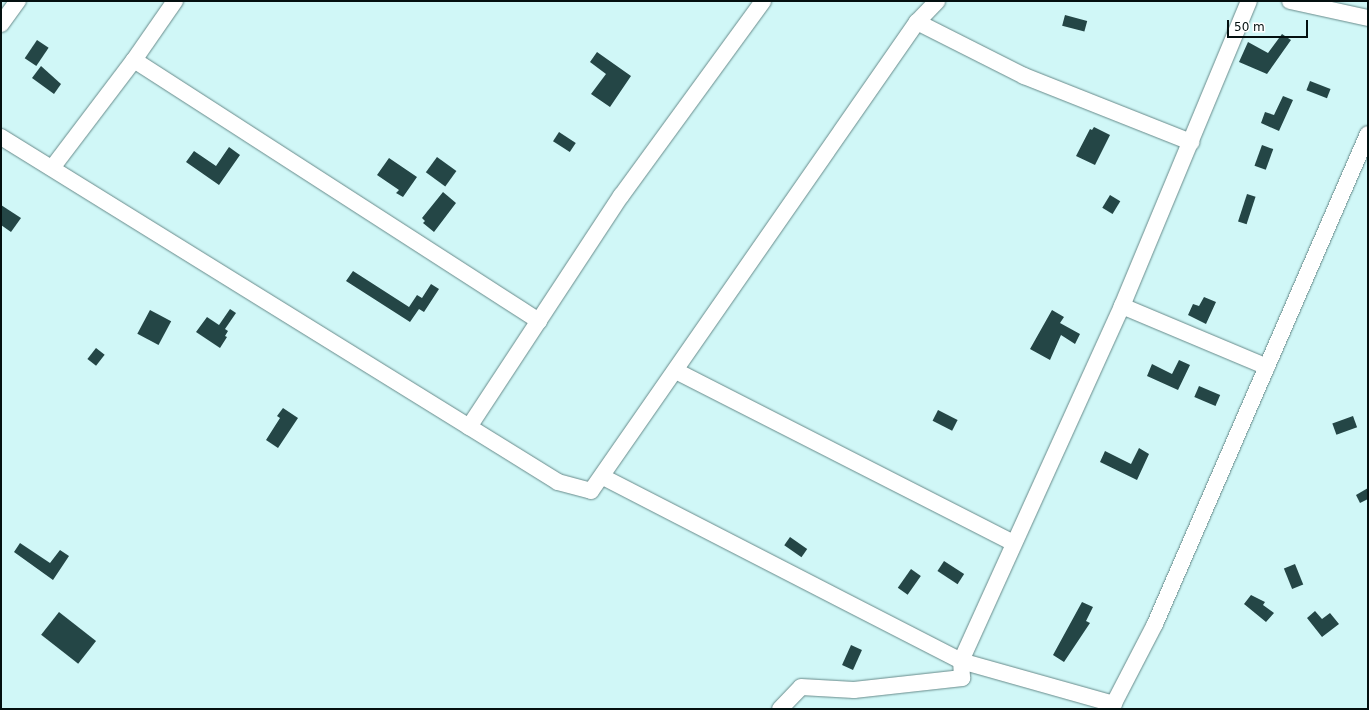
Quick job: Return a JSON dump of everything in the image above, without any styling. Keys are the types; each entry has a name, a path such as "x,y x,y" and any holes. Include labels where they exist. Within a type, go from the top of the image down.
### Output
{"street":[{"path":"1,24 18,1"},
{"path":"52,168 134,60 175,1"},
{"path":"469,427 621,196 763,1"},
{"path":"1,137 558,482 591,491 603,477 917,22 937,1"},
{"path":"780,709 801,687 854,690 962,678 961,661 1122,306 1249,1"},
{"path":"1290,1 1368,18"},
{"path":"917,22 1024,76 1191,142"},
{"path":"134,60 539,320"},
{"path":"603,477 961,661 1112,706 1155,624 1368,134"},
{"path":"1122,306 1267,367"},
{"path":"676,371 1014,543"}],"building":[{"path":"1065,15 1087,21 1084,32 1062,26"},
{"path":"1282,34 1291,40 1267,74 1239,62 1248,42 1268,53"},
{"path":"37,40 49,48 36,66 25,58"},
{"path":"597,52 631,76 610,107 591,94 606,74 590,62"},
{"path":"41,66 61,84 54,94 32,78"},
{"path":"1310,81 1331,89 1327,98 1306,90"},
{"path":"1283,96 1293,100 1279,131 1261,123 1265,112 1274,115"},
{"path":"1094,127 1110,135 1095,165 1076,156 1090,129 1092,130"},
{"path":"559,132 576,143 570,152 553,141"},
{"path":"1262,145 1273,149 1266,170 1254,166"},
{"path":"229,147 240,155 219,185 186,162 194,151 216,166"},
{"path":"437,157 456,171 445,186 426,172"},
{"path":"389,158 417,177 403,197 396,193 399,190 377,175"},
{"path":"443,192 456,203 434,232 423,223 425,221 422,218"},
{"path":"1247,194 1256,197 1247,224 1238,222"},
{"path":"1110,195 1120,201 1113,214 1102,208"},
{"path":"1,205 21,218 11,232 1,225"},
{"path":"353,271 409,307 417,295 422,298 431,284 439,289 424,312 419,309 410,322 346,281"},
{"path":"1204,297 1216,302 1206,324 1188,315 1193,304 1199,306"},
{"path":"230,309 236,313 225,329 228,331 225,336 227,337 220,348 196,332 207,317 219,325"},
{"path":"150,310 171,321 159,345 137,334"},
{"path":"1052,310 1064,317 1060,323 1080,334 1075,344 1061,335 1050,360 1030,349"},
{"path":"96,348 105,355 96,366 87,359"},
{"path":"1179,360 1190,365 1178,390 1147,376 1152,364 1172,374"},
{"path":"1199,386 1220,395 1215,406 1194,397"},
{"path":"283,408 298,418 278,448 266,440 280,418 277,416"},
{"path":"938,410 958,420 952,431 933,421"},
{"path":"1353,416 1357,427 1336,435 1332,424"},
{"path":"1139,448 1149,454 1137,480 1100,462 1105,451 1131,464"},
{"path":"1368,488 1368,499 1360,503 1356,495"},
{"path":"790,537 807,549 801,557 784,545"},
{"path":"20,543 50,563 60,550 69,556 53,580 14,552"},
{"path":"944,561 964,574 958,584 937,571"},
{"path":"1295,564 1303,584 1292,589 1284,568"},
{"path":"911,569 921,576 908,595 898,588"},
{"path":"1251,595 1265,602 1263,605 1274,613 1266,622 1244,604"},
{"path":"1082,602 1093,607 1086,621 1090,623 1064,662 1053,655"},
{"path":"1315,611 1322,619 1330,613 1339,624 1322,637 1307,618"},
{"path":"59,612 96,641 78,664 41,635"},
{"path":"851,645 862,650 853,670 842,665"}]}
